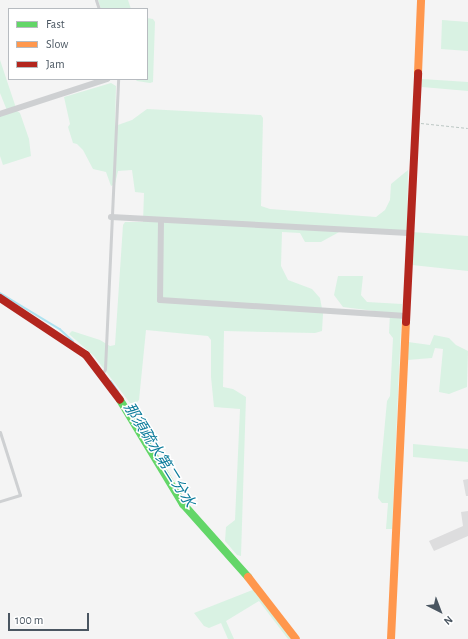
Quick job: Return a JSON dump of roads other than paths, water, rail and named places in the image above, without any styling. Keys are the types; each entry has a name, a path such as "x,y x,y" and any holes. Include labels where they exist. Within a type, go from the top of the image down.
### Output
{"street":[{"path":"391,639 421,0"},
{"path":"0,114 104,80"},
{"path":"111,217 409,233"},
{"path":"161,220 160,300 406,316"},
{"path":"0,298 64,339 86,356 102,374 129,413 183,504 250,580 296,639"}],"lane":[{"path":"102,374 105,369 118,80"},
{"path":"0,432 20,495 0,502"}],"waterway":[{"name":"那須疏水第二分水","path":"0,293 60,329 73,341"},
{"name":"那須疏水第二分水","path":"111,381 118,391"}]}
